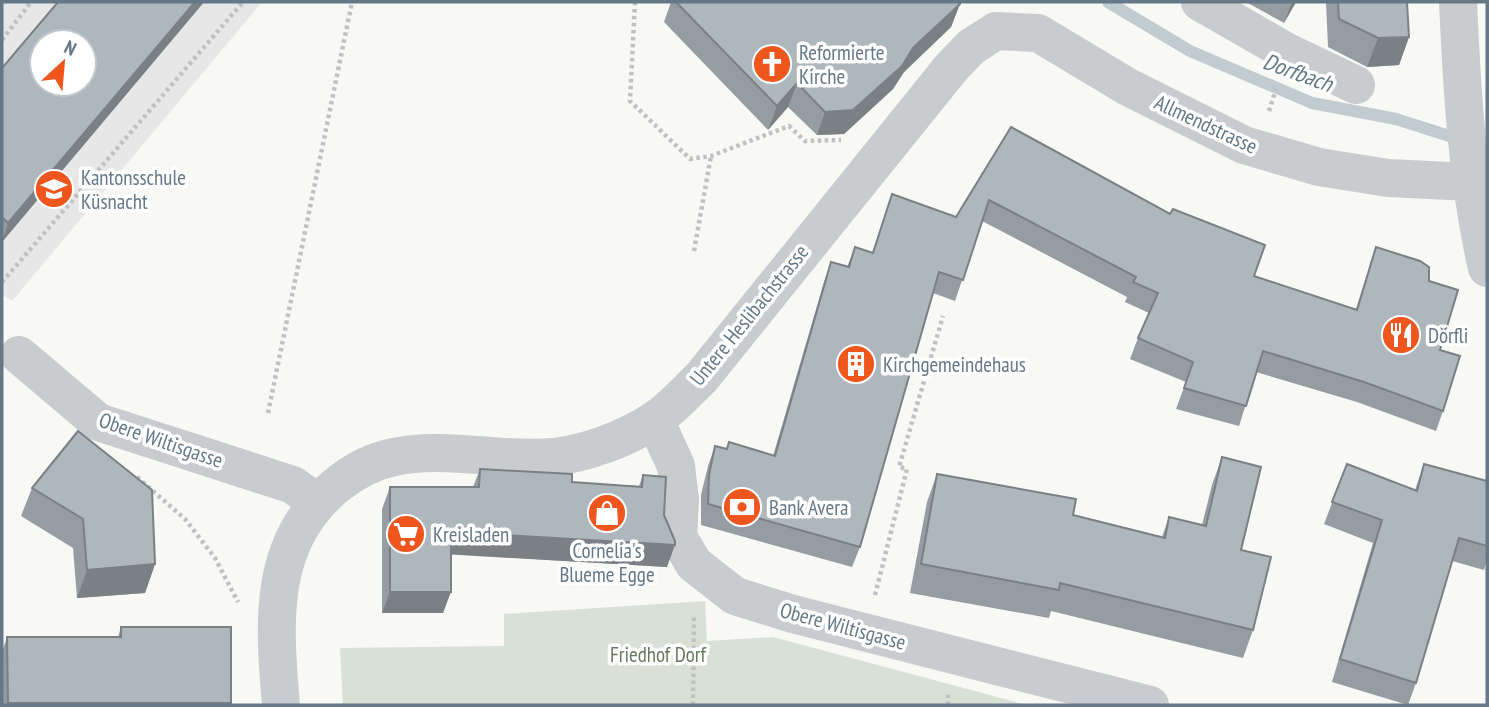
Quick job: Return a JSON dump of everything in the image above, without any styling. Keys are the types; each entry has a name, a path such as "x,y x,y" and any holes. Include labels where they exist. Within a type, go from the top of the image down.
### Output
{"street":[{"path":"1200,2 1287,52 1356,85"},
{"path":"1458,2 1463,114 1487,268"},
{"name":"Allmendstrasse","path":"993,16 1038,33 1128,88 1244,145 1319,167 1388,178 1471,177"},
{"name":"Untere Heslibachstrasse","path":"281,705 277,661 279,588 290,541 316,502 352,473 394,457 440,453 553,457 605,444 654,420 701,378 951,68 971,47 993,16"},
{"name":"Obere Wiltisgasse","path":"19,355 98,422 293,485 316,502"},
{"name":"Obere Wiltisgasse","path":"654,420 676,466 680,500 678,537 694,564 735,596 1150,705"}],"path":[{"path":"2,40 31,2"},
{"path":"2,282 243,2"},
{"path":"268,413 352,2"},
{"path":"635,2 631,101 690,159 710,156 789,126 804,141 845,140"},
{"path":"694,251 710,156"},
{"path":"866,632 907,469 899,467 943,316"},
{"path":"98,422 126,468 185,519 215,558 242,611"},
{"path":"693,705 694,564"}],"shaded area":[{"name":"Kantonsschule Küsnacht","path":"2,2 262,2 12,301 2,294"}],"green space":[{"name":"Friedhof Dorf","path":"705,601 707,641 773,637 1027,705 343,705 340,648 504,646 504,614"}],"building":[{"path":"58,2 195,2 8,223 2,217 2,68 28,37 28,98 98,98 98,28 36,28"},
{"path":"676,2 960,4 913,48 902,66 853,110 825,112 797,83 777,106"},
{"path":"1338,2 1407,2 1409,37 1378,38 1339,19"},
{"path":"1011,127 1170,214 1173,209 1265,245 1254,276 1357,310 1376,247 1420,261 1429,267 1429,281 1458,290 1440,350 1460,356 1443,411 1364,382 1263,351 1246,406 1184,388 1193,362 1138,338 1158,293 1133,282 1136,277 989,200 963,280 939,272 860,547 708,504 709,475 715,446 727,449 729,442 775,456 831,262 849,267 855,247 873,253 892,194 956,217"},
{"path":"78,431 152,490 155,564 87,570 83,519 32,488"},
{"path":"1222,457 1261,467 1241,550 1271,557 1253,630 1060,583 1059,590 921,564 937,474 1076,499 1073,515 1165,538 1169,517 1206,526"},
{"path":"1347,464 1417,491 1424,464 1487,481 1487,546 1459,538 1416,683 1340,659 1382,520 1332,502"},
{"path":"480,469 572,474 572,482 642,487 643,475 666,477 664,515 675,545 451,532 451,592 390,592 390,487 479,487"},
{"path":"121,627 231,627 231,703 8,703 7,637 121,637"}],"waterway":[{"name":"Dorfbach","path":"1108,2 1190,51 1312,103 1396,119 1487,148"}],"place":[{"name":"Reformierte Kirche","path":"772,64"},
{"name":"Kantonsschule Küsnacht","path":"54,189"},
{"name":"Dörfli","path":"1401,335"},
{"name":"Kirchgemeindehaus","path":"856,364"},
{"name":"Bank Avera","path":"742,507"},
{"name":"Cornelia's Blueme Egge","path":"607,513"},
{"name":"Kreisladen","path":"406,534"}]}
